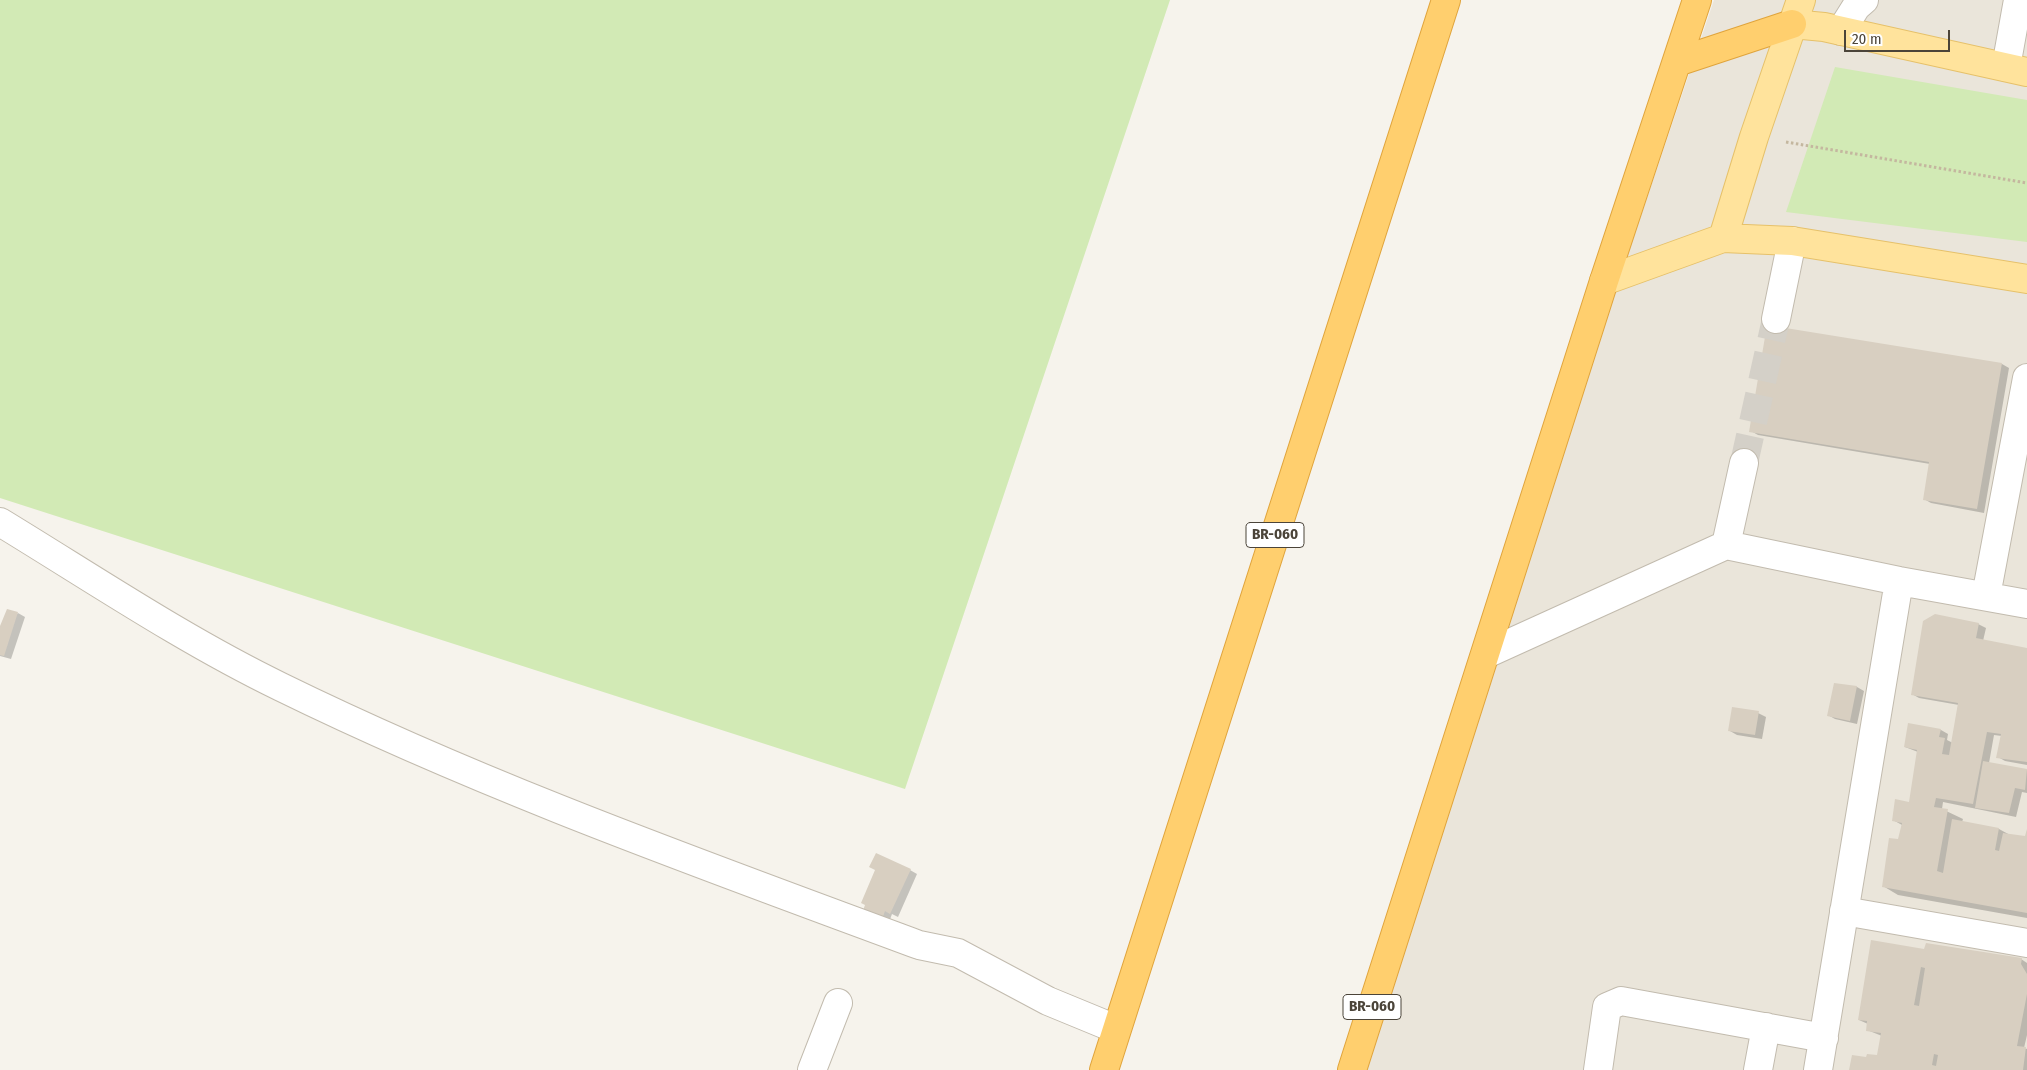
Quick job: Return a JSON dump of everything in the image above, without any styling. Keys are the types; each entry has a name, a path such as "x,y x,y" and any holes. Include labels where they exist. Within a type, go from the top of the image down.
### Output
{"highway":[{"name":"BR-060","path":"1104,1070 1446,0"},
{"name":"BR-060","path":"1352,1070 1604,280 1697,0"},
{"path":"1677,62 1796,12"}],"main road":[{"path":"1723,238 1754,137 1796,12 1841,31 2016,70"},
{"path":"1604,280 1723,238 1792,241 2027,279"}],"street":[{"path":"1841,31 1856,7 1864,0"},
{"path":"2016,70 2018,0"},
{"path":"1776,319 1792,241"},
{"path":"1986,596 2027,378"},
{"path":"1726,545 1744,463"},
{"path":"0,522 188,636 279,686 375,731 582,818 919,945 958,953 1048,1001 1116,1029"},
{"path":"1486,654 1726,545 1900,581 2027,604"},
{"path":"1818,1070 1900,581"},
{"path":"1844,911 2027,943"},
{"path":"1598,1070 1607,1007 1621,1001 1824,1038"},
{"path":"812,1070 838,1002"},
{"path":"1758,1070 1766,1027"}],"path":[{"path":"1754,137 2027,183"}],"shaded area":[{"path":"1714,0 2027,0 2027,1070 1352,1070"}],"green space":[{"path":"0,0 1170,0 905,789 0,498"},
{"path":"1835,67 2027,100 2027,242 1786,212"}],"building":[{"path":"1767,325 2002,363 1977,509 1923,500 1929,462 1749,432"},
{"path":"7,609 18,612 4,656 0,655 0,626"},
{"path":"1935,614 1979,623 1976,638 2027,648 2027,762 1996,758 2001,734 1987,732 1973,804 1936,798 1934,807 1948,809 1937,871 1943,873 1952,819 1999,828 1995,850 1999,851 2003,833 2025,836 2027,829 2027,913 1882,887 1889,838 1898,839 1902,823 1892,821 1895,799 1909,802 1917,750 1904,747 1908,723 1941,729 1939,737 1945,738 1942,754 1949,755 1958,703 1911,695 1923,621"},
{"path":"1834,683 1857,686 1850,721 1827,716"},
{"path":"1732,707 1759,711 1755,735 1728,731"},
{"path":"1983,761 2027,769 2025,790 2015,788 2009,813 1975,808"},
{"path":"876,853 911,869 890,914 885,911 881,922 862,913 865,905 861,903 875,870 869,867"},
{"path":"1871,940 1924,949 1926,943 2022,958 2021,964 2027,974 2027,994 2017,1046 2026,1047 2023,1070 1849,1070 1852,1055 1866,1057 1867,1054 1877,1055 1881,1033 1866,1031 1867,1021 1858,1020","holes":["1921,967 1925,968 1919,1006 1914,1005","1934,1054 1938,1055 1936,1066 1932,1065"]}],"tunnel":[{"path":"1744,463 1776,319"}]}
